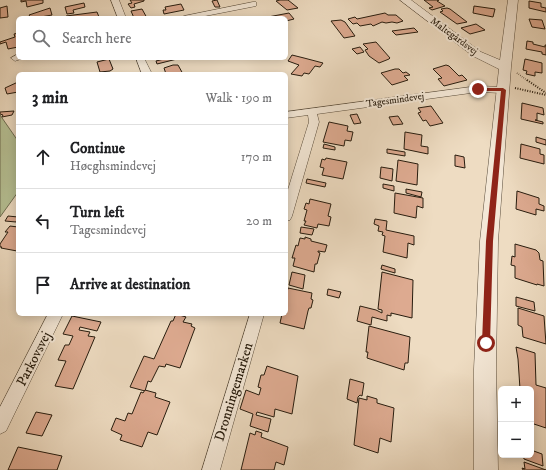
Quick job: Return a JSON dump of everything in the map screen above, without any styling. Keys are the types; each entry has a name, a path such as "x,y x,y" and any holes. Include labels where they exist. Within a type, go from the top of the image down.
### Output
{"street":[{"path":"115,0 121,16"},
{"name":"Maltegårdsvej","path":"405,0 477,54 505,67"},
{"path":"486,470 485,369 489,241 505,67 513,0"},
{"path":"194,16 254,4"},
{"path":"141,60 146,72"},
{"name":"Tagesmindevej","path":"288,115 478,89 504,88"},
{"path":"288,209 314,122 312,112"},
{"name":"Parkovsvej","path":"0,425 55,316"},
{"name":"Dronningemarken","path":"211,470 256,316"}],"path":[{"path":"505,67 520,74 546,94"},
{"path":"504,88 546,94"}],"green space":[{"path":"0,115 16,138 16,195 0,217"}],"building":[{"path":"21,0 43,0 43,3 27,7 26,1 21,2"},
{"path":"130,0 144,1 134,4 135,7 131,8 128,4 132,3"},
{"path":"217,0 220,7 215,7 212,1"},
{"path":"288,0 298,8 287,10 276,1"},
{"path":"424,0 439,0 437,1 445,6 432,10 429,8 433,7"},
{"path":"529,1 541,3 541,7 546,8 546,12 529,8"},
{"path":"84,3 85,7 73,10 74,13 67,14 65,7"},
{"path":"181,4 184,10 164,14 163,10 166,10 165,7"},
{"path":"7,6 8,17 0,18 0,8"},
{"path":"474,6 495,9 493,17 473,13"},
{"path":"50,8 52,15 30,16 29,15"},
{"path":"447,8 467,22 457,24 440,12 443,11 441,9"},
{"path":"142,9 146,16 133,16 131,11"},
{"path":"97,12 99,16 66,16"},
{"path":"289,13 294,19 288,20 288,16 273,16"},
{"path":"385,13 388,15 396,15 403,21 397,23 382,22 373,26 371,24 360,26 357,23 353,24 348,19 355,17 357,19"},
{"path":"529,19 542,20 545,29 532,27"},
{"path":"341,20 345,22 355,36 344,38 331,21"},
{"path":"476,24 485,30 470,34 461,28"},
{"path":"414,28 418,32 396,35 392,31"},
{"path":"14,34 16,34 16,47 8,49 6,42 0,44 0,42 15,37"},
{"path":"527,41 545,47 546,45 546,55 542,54 542,52 526,49"},
{"path":"376,42 390,58 389,59 379,63 369,56 365,50 368,49 363,44"},
{"path":"360,47 364,52 357,54 352,49"},
{"path":"292,55 323,63 320,67 315,66 309,74 304,73 302,76 291,74 299,65 288,61"},
{"path":"525,59 542,63 542,73 535,72 535,76 526,74 527,71 523,70"},
{"path":"109,60 113,69 110,71 100,72 97,62"},
{"path":"160,60 173,60 157,64 156,61"},
{"path":"178,65 182,72 165,72 164,68"},
{"path":"446,65 459,76 462,75 467,80 444,86 438,79 442,78 433,69"},
{"path":"399,69 403,73 406,72 410,75 404,76 408,80 392,85 381,73"},
{"path":"16,83 16,92 7,94 5,88"},
{"path":"522,103 543,108 544,115 537,113 537,120 535,120 543,122 543,124 521,119"},
{"path":"431,106 443,123 430,126 426,120 423,121 418,113 421,112 418,108"},
{"path":"14,111 12,115 2,117 3,115 0,114 0,112"},
{"path":"357,114 361,123 354,124 350,115"},
{"path":"398,116 403,124 393,125 389,117"},
{"path":"329,122 348,126 347,131 353,132 351,141 345,140 344,146 323,142"},
{"path":"405,132 422,135 421,146 428,147 428,154 404,149"},
{"path":"536,137 546,140 546,145 536,142"},
{"path":"324,144 335,147 335,150 323,148"},
{"path":"521,144 540,149 540,154 544,155 544,164 520,158"},
{"path":"387,149 405,152 405,156 387,153"},
{"path":"455,155 464,157 465,168 455,166"},
{"path":"326,158 347,162 343,179 322,175 324,168 320,167 322,159 325,160"},
{"path":"398,160 418,164 417,185 396,181"},
{"path":"381,167 393,169 392,181 380,178"},
{"path":"307,179 326,183 325,187 306,183"},
{"path":"383,184 394,186 394,191 383,188"},
{"path":"406,189 422,192 421,197 406,193"},
{"path":"517,191 539,198 539,204 544,206 544,211 536,209 536,215 516,209"},
{"path":"395,193 423,198 423,208 417,206 416,218 394,213"},
{"path":"310,199 331,204 328,216 331,217 329,226 318,224 317,228 304,225 307,210 304,209 306,203 309,204"},
{"path":"8,216 16,217 16,222 5,221"},
{"path":"375,219 387,221 386,230 414,236 414,245 408,243 407,258 383,252 385,236 382,235 383,232 378,231 379,226 374,224"},
{"path":"10,226 16,227 16,251 0,247 0,244 8,232 5,232"},
{"path":"301,227 314,229 312,235 300,233"},
{"path":"305,237 311,239 311,241 327,245 325,252 318,251 320,253 317,264 315,264 314,272 293,266 295,258 292,258 296,245 298,246 300,238 305,239"},
{"path":"515,244 536,250 539,253 540,260 543,261 544,286 515,278 515,266 511,265 512,256 515,257"},
{"path":"382,265 395,269 395,273 381,269"},
{"path":"292,272 305,275 303,289 289,285"},
{"path":"382,272 413,280 412,318 391,313 391,316 387,315 387,321 372,317 371,325 357,321 360,306 382,313 382,310 378,309"},
{"path":"288,288 312,293 311,299 313,300 311,308 309,308 308,311 304,329 280,323 282,316 288,316"},
{"path":"328,289 341,292 339,298 327,295"},
{"path":"516,297 534,302 535,311 516,306"},
{"path":"518,308 544,316 546,344 523,337 522,327 518,325"},
{"path":"72,316 101,322 97,331 80,327 79,330 90,332 88,336 95,337 73,389 55,386 66,361 58,360 65,345 69,345 73,336 63,334"},
{"path":"175,316 186,317 183,322 192,324 191,326 195,328 180,368 166,364 165,367 159,366 151,382 148,381 145,391 130,387 144,356 154,359 171,321 173,321"},
{"path":"369,326 410,337 408,363 405,363 404,370 367,358 368,352 366,352"},
{"path":"516,347 535,353 536,385 546,388 546,428 534,424 534,386 520,386"},
{"path":"267,366 298,376 292,414 275,409 274,417 257,412 256,415 271,419 268,432 250,426 253,414 240,409 246,390 259,395 261,388 258,387 261,375 264,375"},
{"path":"350,379 364,383 362,396 360,395 358,397 357,403 347,399"},
{"path":"145,390 156,393 155,397 170,402 157,435 148,432 142,447 120,440 122,435 111,430 116,418 125,421 128,413 132,414 141,392 143,393"},
{"path":"367,396 377,399 377,403 394,408 391,442 380,438 378,453 354,445 359,398 367,400"},
{"path":"36,412 52,415 42,436 26,433"},
{"path":"256,431 262,433 261,437 288,447 284,465 276,462 274,470 241,470 250,433 255,435"},
{"path":"18,447 62,456 57,470 8,470"},
{"path":"534,451 542,454 543,466 524,459 534,458"},
{"path":"524,462 546,470 523,470 522,468 525,469"}],"route":[{"path":"478,89 503,90 489,241 486,343"}]}
